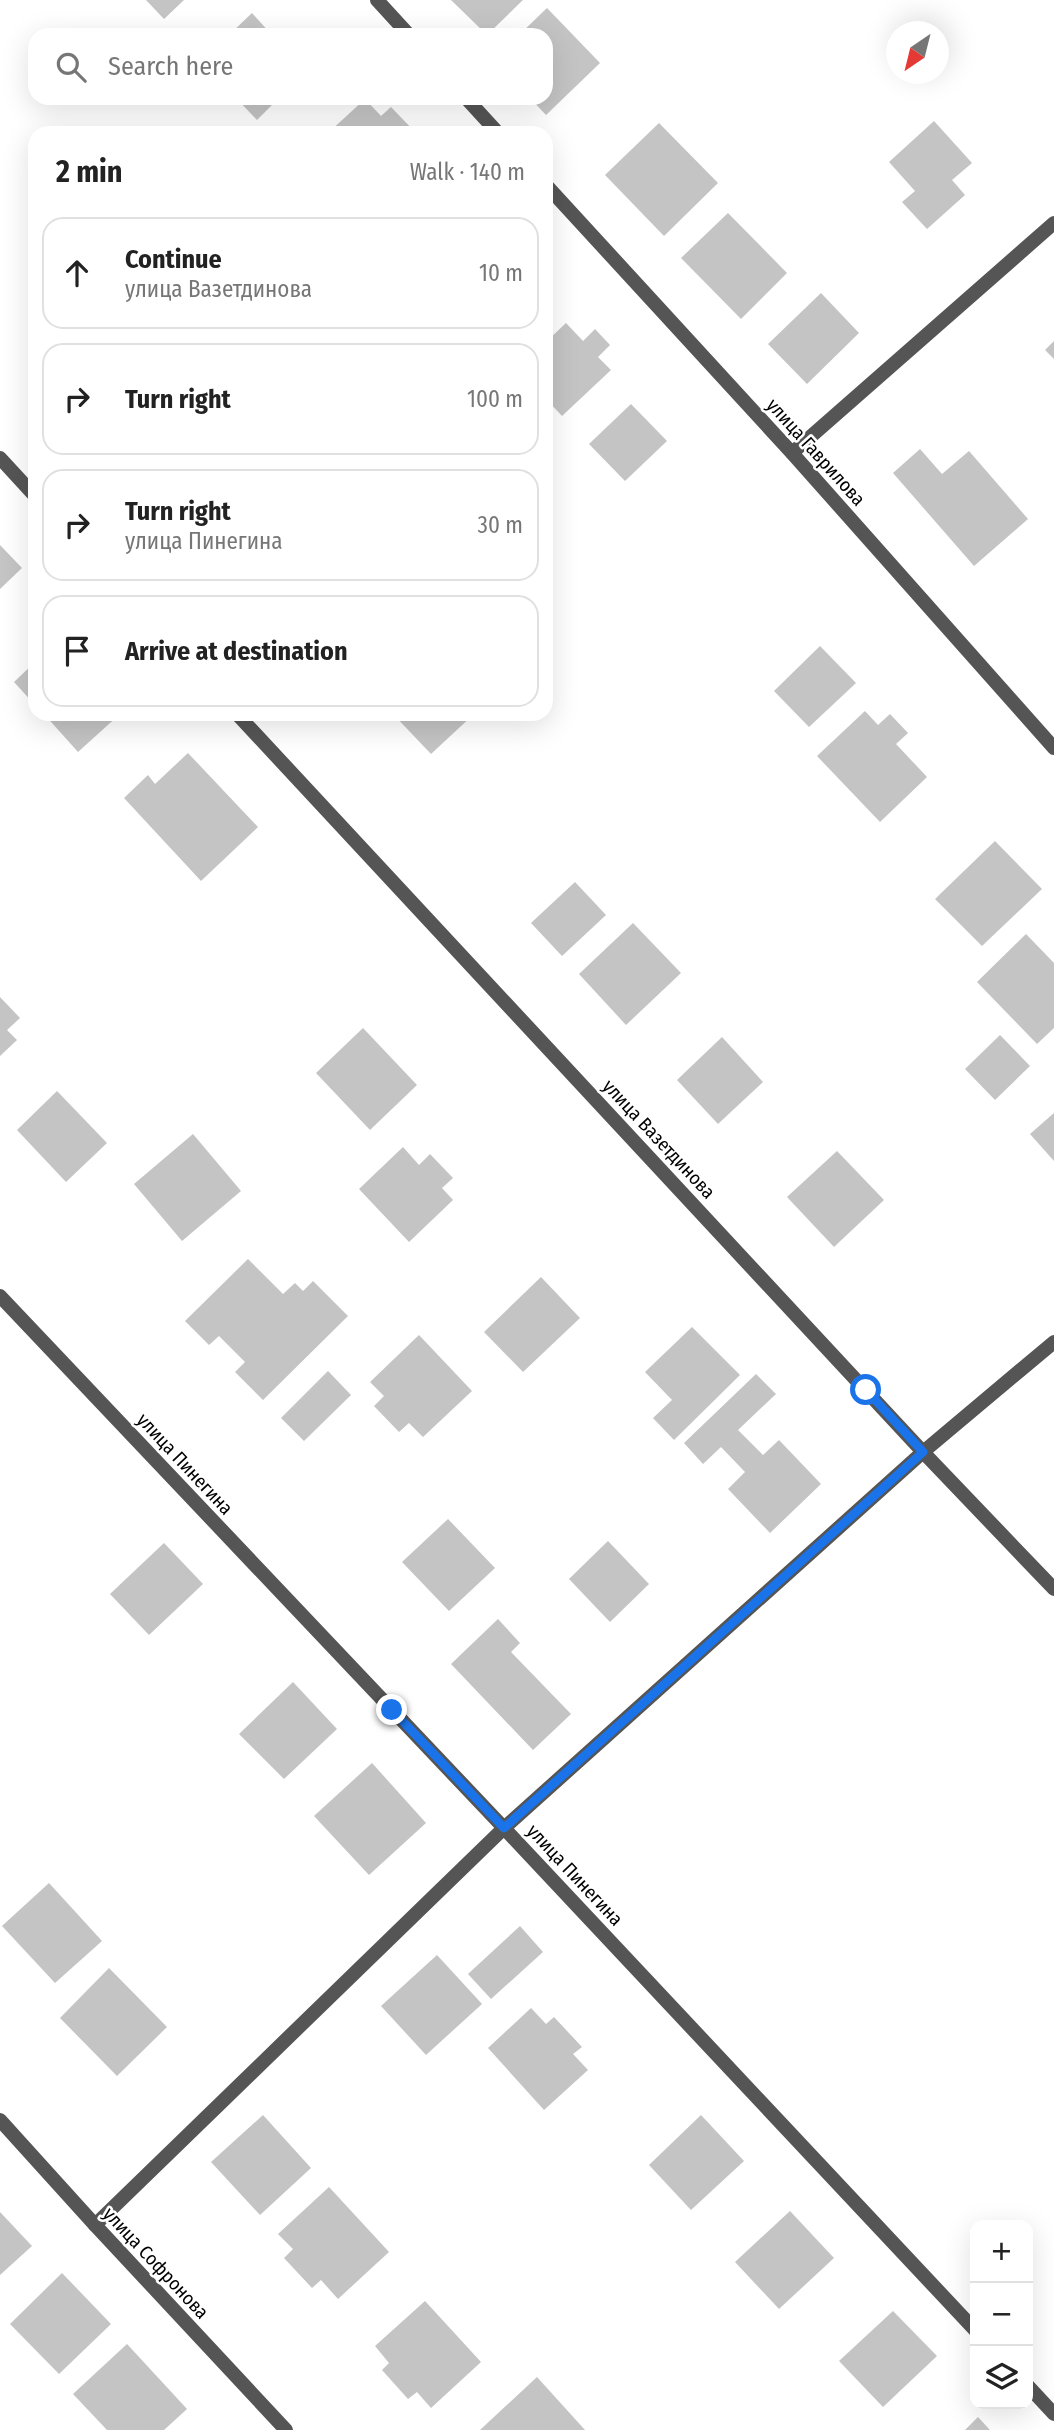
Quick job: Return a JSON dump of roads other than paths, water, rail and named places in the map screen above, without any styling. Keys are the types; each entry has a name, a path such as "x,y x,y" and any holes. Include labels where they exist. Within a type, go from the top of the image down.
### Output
{"street":[{"path":"377,0 403,28"},
{"path":"472,105 492,126"},
{"name":"улица Гаврилова","path":"553,193 792,453 1054,748"},
{"path":"792,453 1054,223"},
{"path":"0,458 28,488"},
{"name":"улица Вазетдинова","path":"244,721 923,1452 1054,1589"},
{"name":"улица Пинегина","path":"0,1296 970,2325"},
{"path":"95,2225 504,1828 923,1452 1054,1342"},
{"name":"улица Софронова","path":"0,2120 286,2430"},
{"path":"1033,2391 1054,2414"}]}
